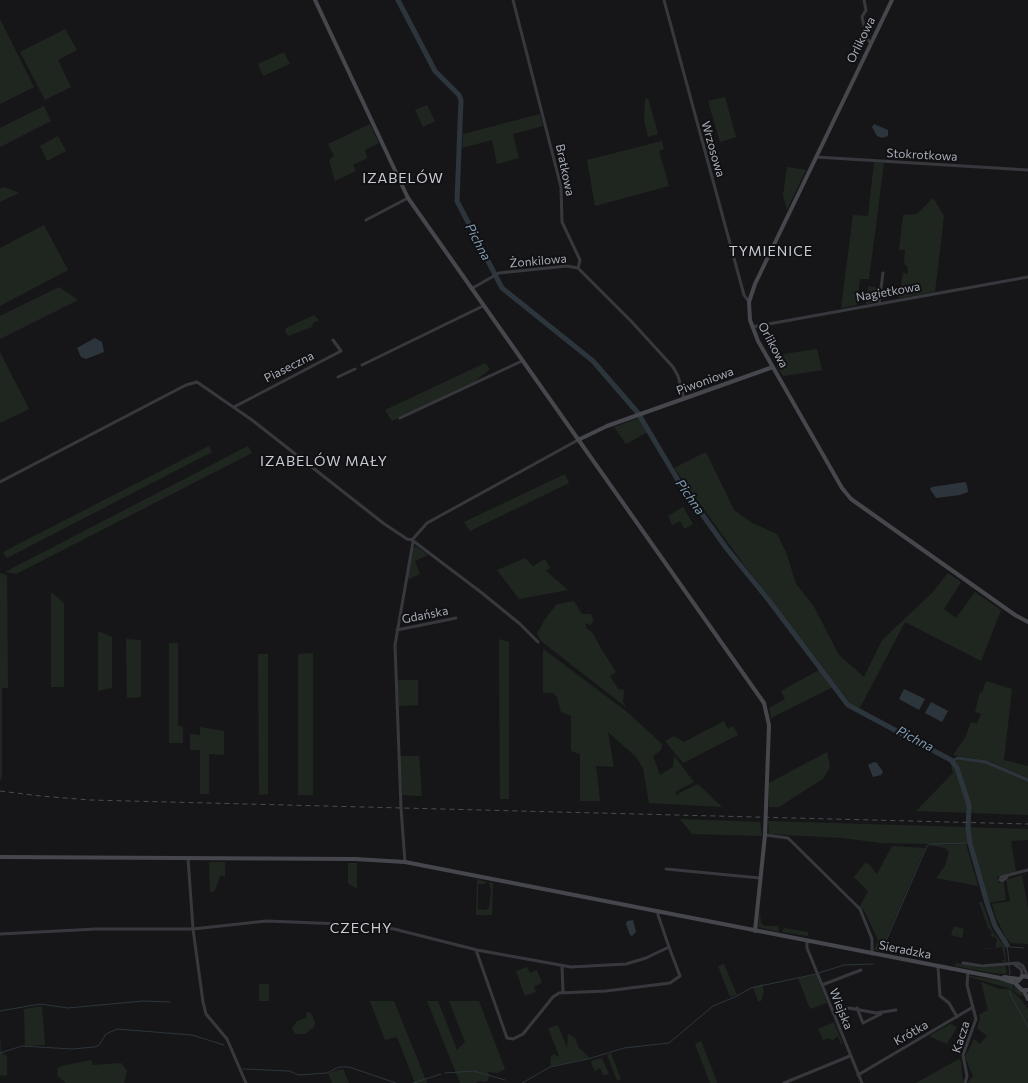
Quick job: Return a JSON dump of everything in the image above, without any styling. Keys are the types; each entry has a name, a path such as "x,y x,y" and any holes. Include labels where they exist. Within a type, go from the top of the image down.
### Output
{"street":[{"path":"315,0 408,198 764,703 769,725 765,835 755,930"},
{"name":"Bratkowa","path":"513,0 561,187 562,222 580,260 578,268"},
{"name":"Wrzosowa","path":"664,0 744,295 749,302"},
{"path":"864,0 866,10 862,17 867,39 871,43"},
{"name":"Orlikowa","path":"892,0 754,284 748,311 752,327 842,488 851,499 1005,608 1028,622"},
{"name":"Stokrotkowa","path":"816,157 1028,170"},
{"path":"366,220 408,198"},
{"name":"Żonkilowa","path":"471,288 499,273 567,266 578,268"},
{"path":"578,268 631,321 673,367 678,376 684,399"},
{"path":"879,302 883,273"},
{"name":"Nagietkowa","path":"752,327 879,302 1028,277"},
{"path":"362,366 483,306"},
{"name":"Piaseczna","path":"234,407 341,351 333,340"},
{"path":"400,418 522,361"},
{"name":"Piwoniowa","path":"578,440 607,426 774,367"},
{"path":"338,377 355,369"},
{"path":"0,482 193,382 199,382 234,407 383,523 412,541 498,605 538,642"},
{"path":"405,862 401,808 395,649 412,541 427,523 578,440"},
{"name":"Gdańska","path":"397,630 456,618"},
{"path":"765,835 788,838 860,909 872,939 872,954"},
{"name":"Sieradzka","path":"0,857 363,859 405,862 968,973 1000,978 1028,977"},
{"path":"188,858 193,929 206,1014 227,1039 246,1083"},
{"path":"666,869 760,878"},
{"path":"1007,877 1028,870"},
{"path":"476,950 507,1038 513,1039 523,1034 553,997 563,992 606,991 670,983 680,976 658,915 658,911"},
{"path":"0,934 96,929 193,929 266,921 367,925 394,929 476,950 562,967 626,964 646,958 670,947"},
{"name":"Wiejska","path":"807,941 807,948 862,1083"},
{"path":"963,963 979,966 1012,963 1021,964 1028,977"},
{"path":"1012,963 1021,968 1022,973 1018,985"},
{"path":"562,967 563,992"},
{"path":"938,967 940,996 949,1003 957,1017"},
{"path":"822,985 861,970"},
{"name":"Kacza","path":"965,1083 967,1076 962,1057 976,1021 967,985 968,973"},
{"name":"Sieradzka","path":"1000,978 1026,990"},
{"path":"1026,990 1028,999"},
{"name":"Krótka","path":"858,1075 973,1007"},
{"path":"833,1013 845,1008 856,1008 869,1012 882,1013"},
{"path":"856,1008 863,1023 882,1013 896,1010"},
{"path":"784,1083 850,1056"}],"shaded area":[{"path":"0,19 34,87 0,104"},
{"path":"65,29 77,50 58,60 71,87 45,100 20,52"},
{"path":"284,52 290,64 263,76 258,64"},
{"path":"725,97 736,137 720,142 708,101"},
{"path":"648,98 658,134 648,137 644,120 645,99"},
{"path":"427,105 435,121 423,127 415,110"},
{"path":"44,106 51,121 0,147 0,128"},
{"path":"540,114 543,126 513,134 519,158 497,164 492,140 462,148 463,134"},
{"path":"370,124 379,143 365,150 367,158 353,165 356,171 335,181 329,160 334,156 328,144"},
{"path":"874,124 888,130 888,136 882,138 877,136 872,127"},
{"path":"58,136 66,151 47,161 40,146"},
{"path":"662,141 664,149 659,151 669,186 595,206 587,160"},
{"path":"874,162 884,163 869,279 860,279 857,305 841,308 853,215 868,216"},
{"path":"787,167 806,170 787,210 783,195"},
{"path":"4,187 19,193 0,202 0,189"},
{"path":"933,198 944,216 935,292 899,298 903,273 908,274 907,266 904,264 905,250 899,250 903,215 917,214"},
{"path":"44,225 68,270 0,306 0,248"},
{"path":"868,286 880,288 878,302 866,304"},
{"path":"59,287 78,300 0,339 0,316"},
{"path":"314,315 319,320 313,323 312,327 288,336 285,331 286,328"},
{"path":"95,338 102,342 104,352 86,359 81,357 77,348"},
{"path":"817,349 822,370 783,376 777,367 784,354"},
{"path":"0,352 29,409 0,423"},
{"path":"485,363 490,369 474,382 392,421 385,410"},
{"path":"639,418 648,432 626,444 614,427"},
{"path":"209,446 212,452 7,558 3,552"},
{"path":"248,446 252,453 16,574 5,572"},
{"path":"706,452 734,510 752,523 777,534 786,552 796,584 813,605 839,655 864,677 882,640 931,594 948,573 961,582 944,609 956,618 975,592 1001,610 981,661 905,622 862,704 859,708 850,703 742,562 674,468"},
{"path":"565,474 569,483 470,531 464,522"},
{"path":"965,482 968,492 960,495 936,498 930,489 932,487"},
{"path":"683,507 693,524 684,529 680,521 672,525 668,516"},
{"path":"416,546 428,555 415,561 420,574 407,580 413,549"},
{"path":"525,558 533,566 545,559 550,568 546,571 568,590 519,599 497,570"},
{"path":"0,573 7,575 8,688 2,688 2,780 0,779"},
{"path":"51,592 64,603 64,687 51,687"},
{"path":"574,601 582,614 591,614 594,621 590,625 585,623 587,629 592,632 616,672 610,676 618,689 624,690 623,702 627,708 541,641 537,634 545,619 557,604"},
{"path":"98,631 112,637 112,688 98,691"},
{"path":"126,639 141,640 141,697 127,698"},
{"path":"499,639 509,642 509,799 500,799"},
{"path":"169,643 178,643 178,726 183,727 183,743 169,743"},
{"path":"543,649 626,711 662,744 661,750 653,756 660,775 673,767 675,757 694,782 675,792 678,796 679,793 698,784 722,807 649,803 643,768 636,757 608,732 614,767 596,766 600,801 580,801 580,754 571,751 571,716 561,712 557,697 553,693 543,693"},
{"path":"313,653 313,795 298,795 298,654"},
{"path":"258,654 268,654 268,794 259,795"},
{"path":"819,670 833,687 771,718 769,708 785,699 781,691"},
{"path":"397,680 418,680 418,705 399,706"},
{"path":"986,681 1012,689 1004,760 1028,766 1028,778 989,761 953,755 965,738 971,722 977,724 981,714 975,712 980,692 982,693"},
{"path":"904,689 925,699 919,710 899,699"},
{"path":"931,702 948,711 942,722 925,713"},
{"path":"724,721 728,729 733,726 738,735 683,763 665,741 674,736 684,742"},
{"path":"200,727 224,731 224,755 209,754 209,794 200,794 200,750 190,750 190,734 200,735"},
{"path":"827,752 830,766 824,778 779,807 769,807 769,783"},
{"path":"400,756 419,756 422,796 402,795"},
{"path":"959,759 987,763 1028,781 1028,815 916,811 953,773 951,765"},
{"path":"874,762 877,763 883,772 881,775 873,777 868,765"},
{"path":"680,819 760,822 762,836 692,834"},
{"path":"768,821 1028,829 1028,840 1011,841 1016,872 997,877 999,883 1004,883 1006,900 987,903 969,843 939,845 966,844 978,886 936,878 945,866 949,852 945,848 929,845 933,845 930,844 881,843 842,838 769,834"},
{"path":"892,846 925,848 881,950 882,951 884,946 896,948 895,952 884,952 874,950 878,940 865,912 860,906 868,891 854,877 865,863 869,864 877,874"},
{"path":"209,862 225,862 225,876 220,876 214,892 210,892"},
{"path":"348,863 357,863 357,889 348,883"},
{"path":"1022,875 1028,908 1028,944 1011,943 1006,938 996,918 992,904 1010,901 1006,880"},
{"path":"477,879 486,882 485,884 478,884 478,909 486,910 489,908 491,890 489,882 493,883 492,915 476,915"},
{"path":"979,902 982,902 993,932 1005,947 1006,962 1000,961 1005,960 1002,947 989,949 983,948 995,948 997,940 995,937 991,936 992,931 988,928"},
{"path":"760,911 761,923 765,926 778,926 779,932 758,927"},
{"path":"633,920 636,932 632,936 630,935 626,924 627,921"},
{"path":"954,926 964,929 962,938 951,935"},
{"path":"784,928 808,932 808,936 814,937 782,932"},
{"path":"956,963 980,968 1005,966 1007,972 1005,974 991,973 955,966"},
{"path":"724,964 737,995 730,997 718,966"},
{"path":"527,967 530,973 537,970 542,983 534,986 536,992 525,996 516,971"},
{"path":"816,974 827,1003 810,1009 798,978"},
{"path":"971,976 1010,982 1010,985 1015,991 1014,984 1025,995 1021,996 1009,988 969,977"},
{"path":"981,982 999,989 1009,989 1020,998 1028,1009 1028,1083 967,1083 973,1076 965,1057 974,1039 980,1044 987,1036 977,1028 980,1019 979,1015 988,1010"},
{"path":"259,984 269,984 269,1001 259,1001"},
{"path":"762,984 764,991 761,1001 758,1001 753,987"},
{"path":"370,1001 394,1001 427,1083 415,1083 397,1037 385,1040"},
{"path":"427,1001 438,1001 457,1050 465,1042 449,1001 479,1001 505,1069 498,1073 488,1072 489,1077 487,1082 478,1081 476,1083 460,1083"},
{"path":"42,1006 45,1045 25,1046 24,1009"},
{"path":"307,1012 311,1013 315,1022 314,1027 305,1034 295,1034 292,1028 297,1021 306,1018"},
{"path":"834,1022 843,1044 841,1044 838,1036 833,1040 826,1038 824,1042 818,1029"},
{"path":"950,1024 957,1027 947,1044 929,1036"},
{"path":"558,1025 567,1047 568,1034 575,1038 579,1048 589,1057 587,1059 551,1066 551,1056 554,1054 558,1057 559,1056 548,1028"},
{"path":"0,1035 1,1052 7,1056 7,1075 4,1076 0,1075"},
{"path":"701,1041 717,1083 710,1083 695,1044"},
{"path":"611,1053 621,1079 617,1081 607,1055"},
{"path":"602,1058 609,1074 606,1075 603,1075 600,1068 595,1071 591,1063 593,1060"},
{"path":"959,1059 961,1061 963,1083 916,1083"},
{"path":"91,1060 93,1065 121,1063 127,1071 124,1083 66,1083 57,1076 58,1068 62,1066"},
{"path":"343,1069 349,1083 332,1083 328,1073"}],"waterway":[{"name":"Pichna","path":"398,0 435,71 459,95 461,100 457,201 502,288 593,361 638,413 679,482 727,549 767,598 848,705 951,760 957,768 969,805 968,830 970,843 987,903 995,926 1007,945"},
{"path":"952,761 958,758 986,762 1028,780"},
{"path":"882,950 927,846 930,844 970,843"},
{"name":"Pichna","path":"1007,945 1009,962"},
{"path":"1007,945 1010,947 1024,948"},
{"path":"819,973 844,965 873,964"},
{"name":"Pichna","path":"1009,965 1010,974"},
{"path":"522,1083 550,1067 588,1059 624,1048 669,1043 713,1006 737,996 751,988 816,974"},
{"name":"Pichna","path":"1010,991 1010,994 1028,1027"},
{"path":"0,1011 40,1004 68,1008 143,1001 170,1002"},
{"path":"0,1053 22,1046 72,1049 95,1047 99,1045 106,1034 117,1029 192,1035 224,1045"},
{"path":"243,1069 289,1071 299,1075 327,1073 339,1067 349,1067 396,1083"},
{"path":"445,1073 474,1071 505,1080"},
{"path":"413,1083 441,1074"}],"railway":[{"path":"0,791 90,800 1028,824"}],"district":[{"name":"IZABELÓW","path":"403,178"},
{"name":"TYMIENICE","path":"771,251"},
{"name":"IZABELÓW MAŁY","path":"324,461"},
{"name":"CZECHY","path":"361,928"}]}
